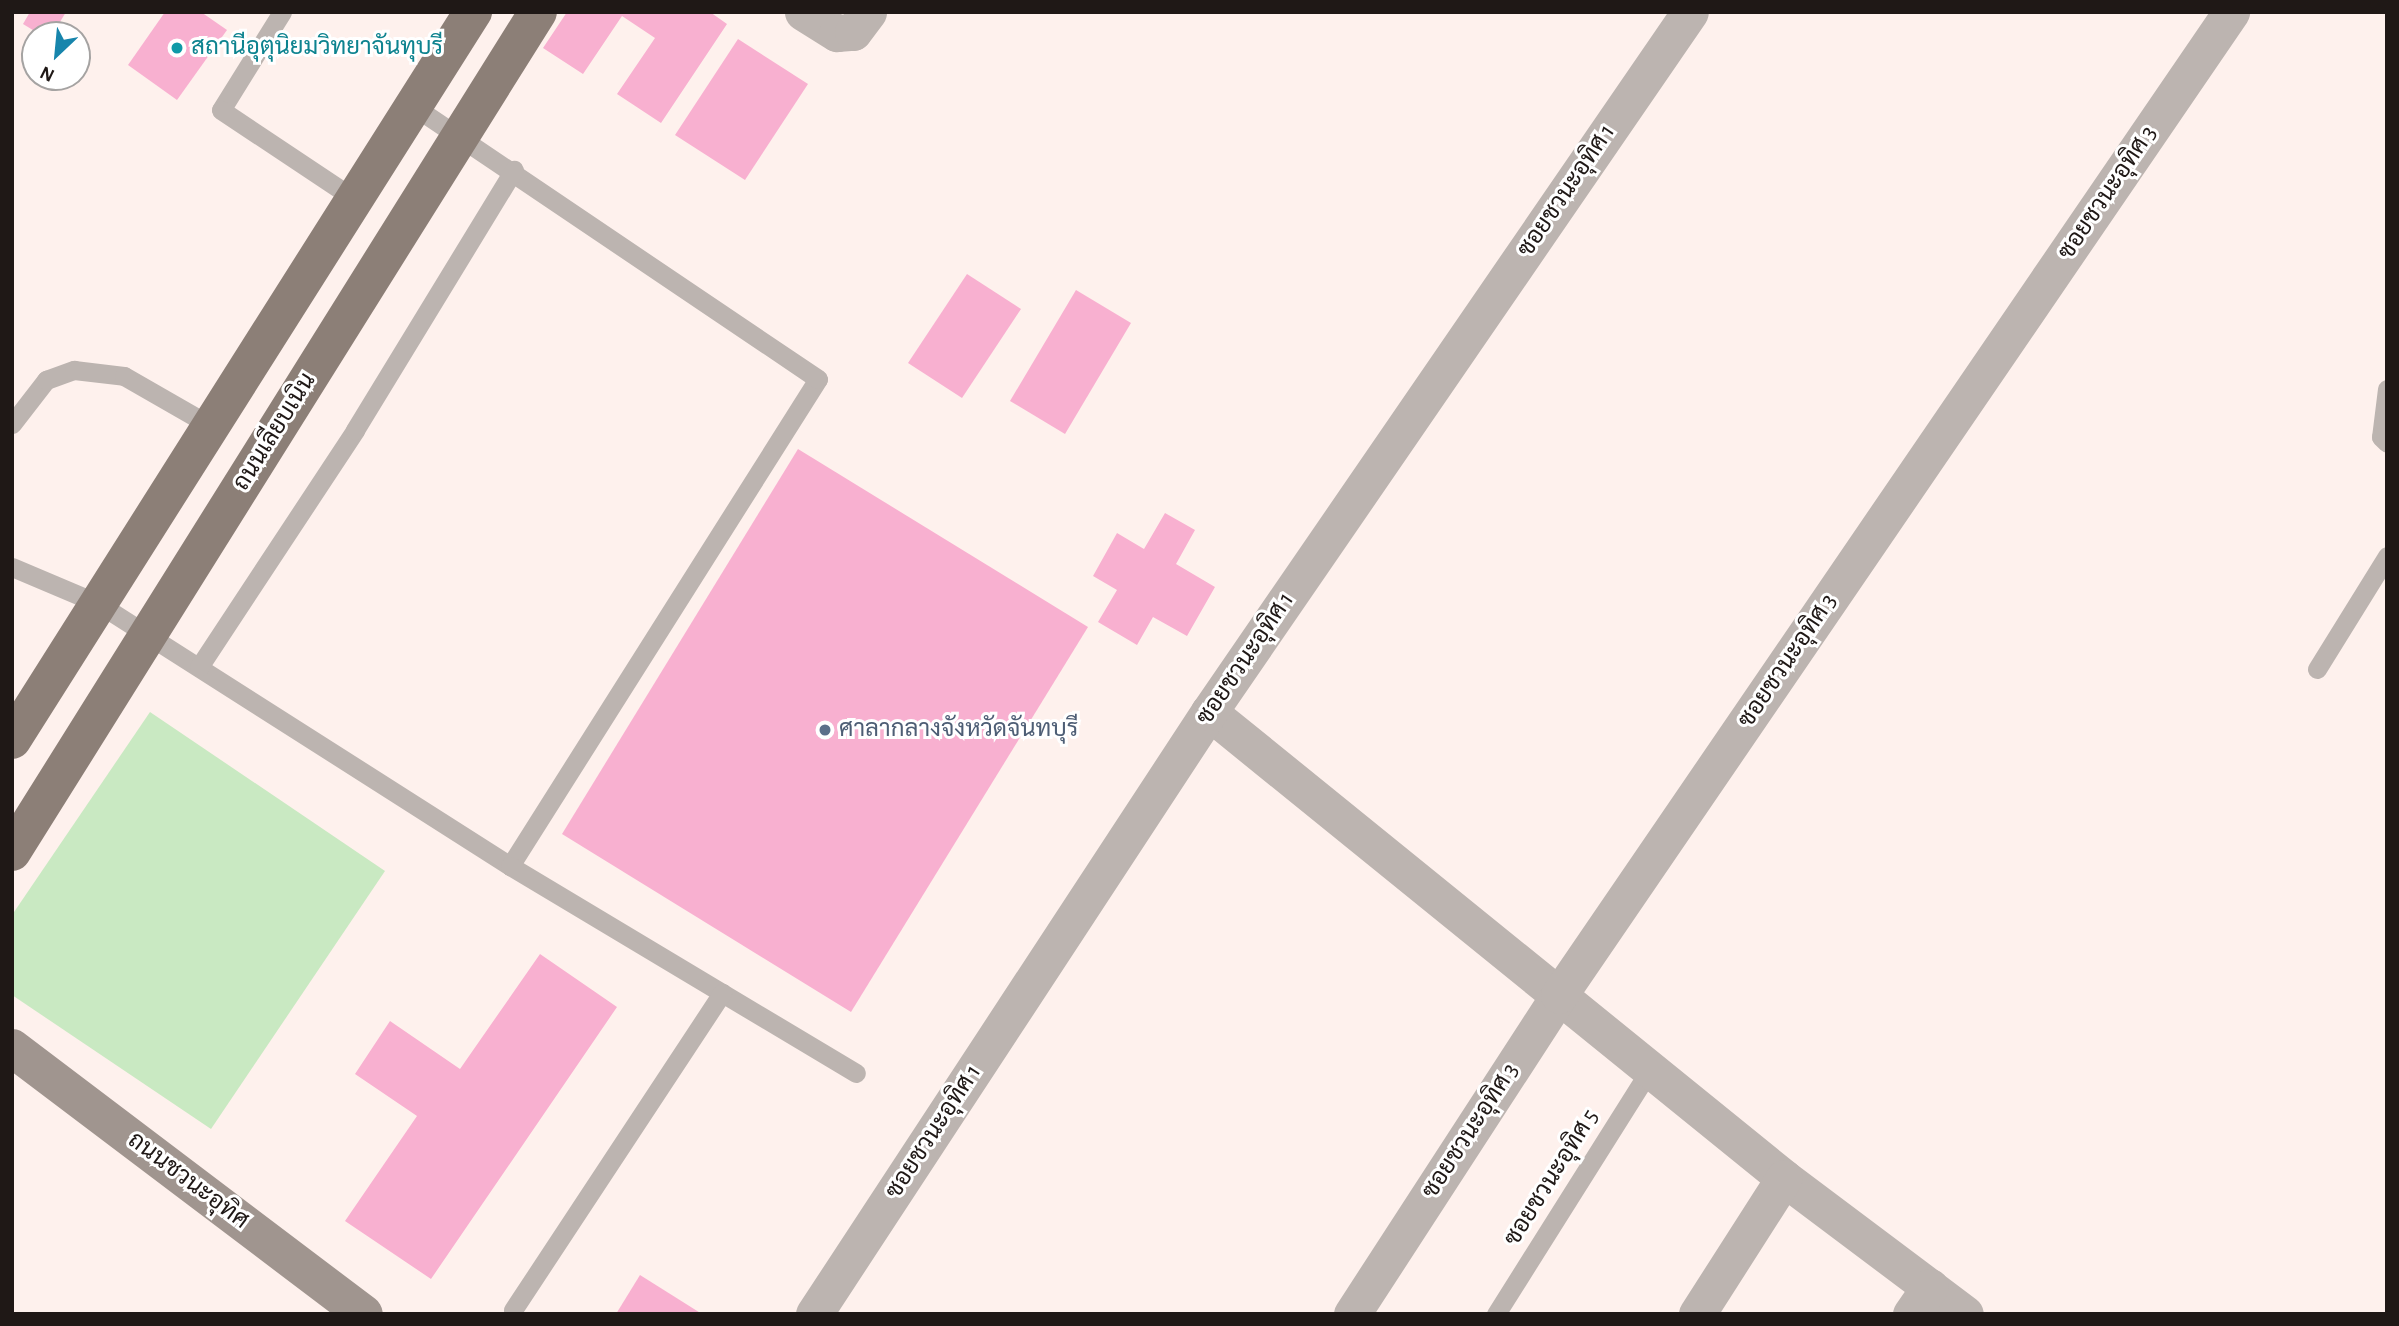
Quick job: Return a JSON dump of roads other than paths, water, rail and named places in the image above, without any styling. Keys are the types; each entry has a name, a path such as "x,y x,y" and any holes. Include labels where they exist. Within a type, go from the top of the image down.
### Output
{"main road":[{"path":"12,740 473,12"},
{"name":"ถนนเลียบเนิน","path":"12,852 538,12"}],"street":[{"path":"803,12 837,33 853,32 868,12"},
{"name":"ซอยชวนะอุทิศ 1","path":"814,1314 1209,712 1690,12"},
{"name":"ซอยชวนะอุทิศ 3","path":"1352,1314 1559,995 2231,12"},
{"path":"1209,712 1784,1178 1920,1300 1965,1314"},
{"name":"ถนนชวนะอุทิศ","path":"12,1048 364,1314"},
{"path":"1697,1314 1784,1178"}],"lane":[{"path":"282,12 221,110 353,198"},
{"path":"414,106 461,133 818,379 510,866"},
{"path":"199,667 355,430 514,170"},
{"path":"12,424 46,380 74,370 124,376 211,426"},
{"path":"2387,389 2381,437 2387,443"},
{"path":"2317,669 2387,556"},
{"path":"12,567 99,604 510,866 856,1073"},
{"path":"513,1310 722,993"},
{"name":"ซอยชวนะอุทิศ 5","path":"1496,1314 1650,1069"}],"place":[{"name":"สถานีอุตุนิยมวิทยาจันทุบรี","path":"177,48"},
{"name":"ศาลากลางจังหวัดจันทบุรี","path":"825,730"}]}
